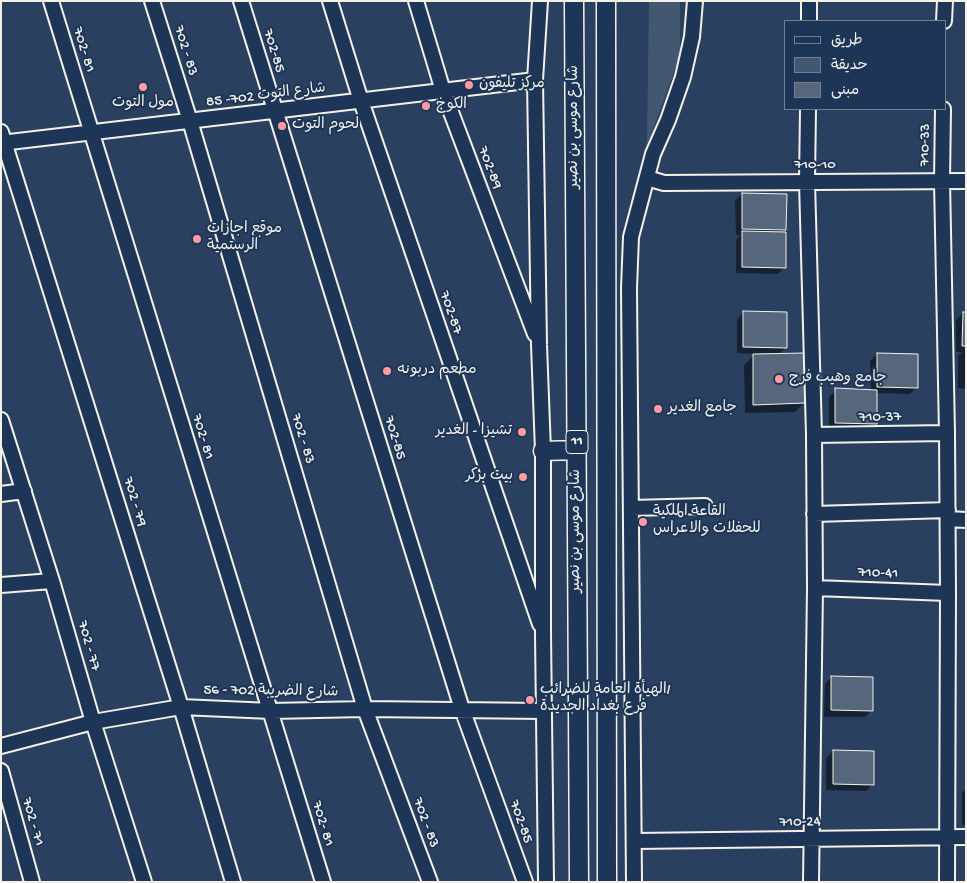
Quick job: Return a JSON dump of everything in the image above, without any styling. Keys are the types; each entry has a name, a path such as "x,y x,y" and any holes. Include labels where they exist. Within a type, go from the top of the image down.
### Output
{"main road":[{"name":"شارع موسى بن نصير","path":"574,1 578,882"},
{"name":"شارع موسى بن نصير","path":"606,1 608,882"},
{"path":"544,451 577,450"}],"street":[{"name":"702- 81","path":"51,1 323,882"},
{"name":"702 - 83","path":"152,1 190,121 365,709 430,882"},
{"name":"702-85","path":"241,1 462,709 524,882"},
{"name":"702-87","path":"330,1 361,101 543,634"},
{"name":"702-89","path":"416,1 442,92 539,344"},
{"path":"540,1 535,80 539,344 544,451 543,634 546,882"},
{"path":"634,882 629,288 631,237 653,154 668,120 683,77 692,37 695,1"},
{"path":"809,1 809,20"},
{"path":"944,20 945,1"},
{"name":"شارع التوت 702- 85","path":"2,140 91,133 535,80"},
{"path":"808,110 807,182 814,435 811,882"},
{"name":"710-33","path":"942,181 943,110"},
{"name":"702 - 79","path":"2,140 181,707 233,882"},
{"name":"710-10","path":"647,178 664,183 966,181"},
{"path":"942,181 948,515 947,882"},
{"name":"702 - 77","path":"1,420 144,882"},
{"name":"710-37","path":"814,435 947,434"},
{"path":"1,494 24,490"},
{"path":"632,508 705,506"},
{"path":"814,514 948,515 966,520"},
{"path":"1,585 52,581"},
{"name":"710-41","path":"814,588 948,593"},
{"name":"شارع الضريبة 702 - 56","path":"1,746 93,722 181,707 271,711 462,709 544,711"},
{"name":"702 - 71","path":"1,771 32,882"},
{"name":"710-24","path":"634,841 966,837"}],"green space":[{"path":"649,1 680,1 680,56 647,145"}],"building":[{"path":"742,193 787,194 786,230 742,229"},
{"path":"742,231 786,232 786,268 742,267"},
{"path":"743,311 787,312 787,348 743,347"},
{"path":"963,312 966,312 966,346 962,346"},
{"name":"جامع وهيب فرج","path":"805,353 805,403 753,405 753,354"},
{"path":"877,353 918,354 918,388 877,387"},
{"path":"835,388 877,390 877,424 835,423"},
{"path":"831,676 873,677 873,711 831,710"},
{"path":"833,750 874,751 874,785 833,784"}],"place":[{"name":"مركز تليفون","path":"469,85"},
{"name":"مول التوت","path":"143,87"},
{"name":"الكوخ","path":"426,106"},
{"name":"لحوم التوت","path":"282,126"},
{"name":"موقع اجازات الرستمية","path":"197,239"},
{"name":"مطعم دربونه","path":"387,371"},
{"name":"جامع وهيب فرج","path":"779,379"},
{"name":"جامع الغدير","path":"658,409"},
{"name":"تشيزا - الغدير","path":"522,432"},
{"name":"بيت بركر","path":"523,477"},
{"name":"القاعة الملكية للحفلات والاعراس","path":"643,522"},
{"name":"الهيأة العامة للضرائب/ فرع بغداد الجديدة","path":"530,700"}]}
